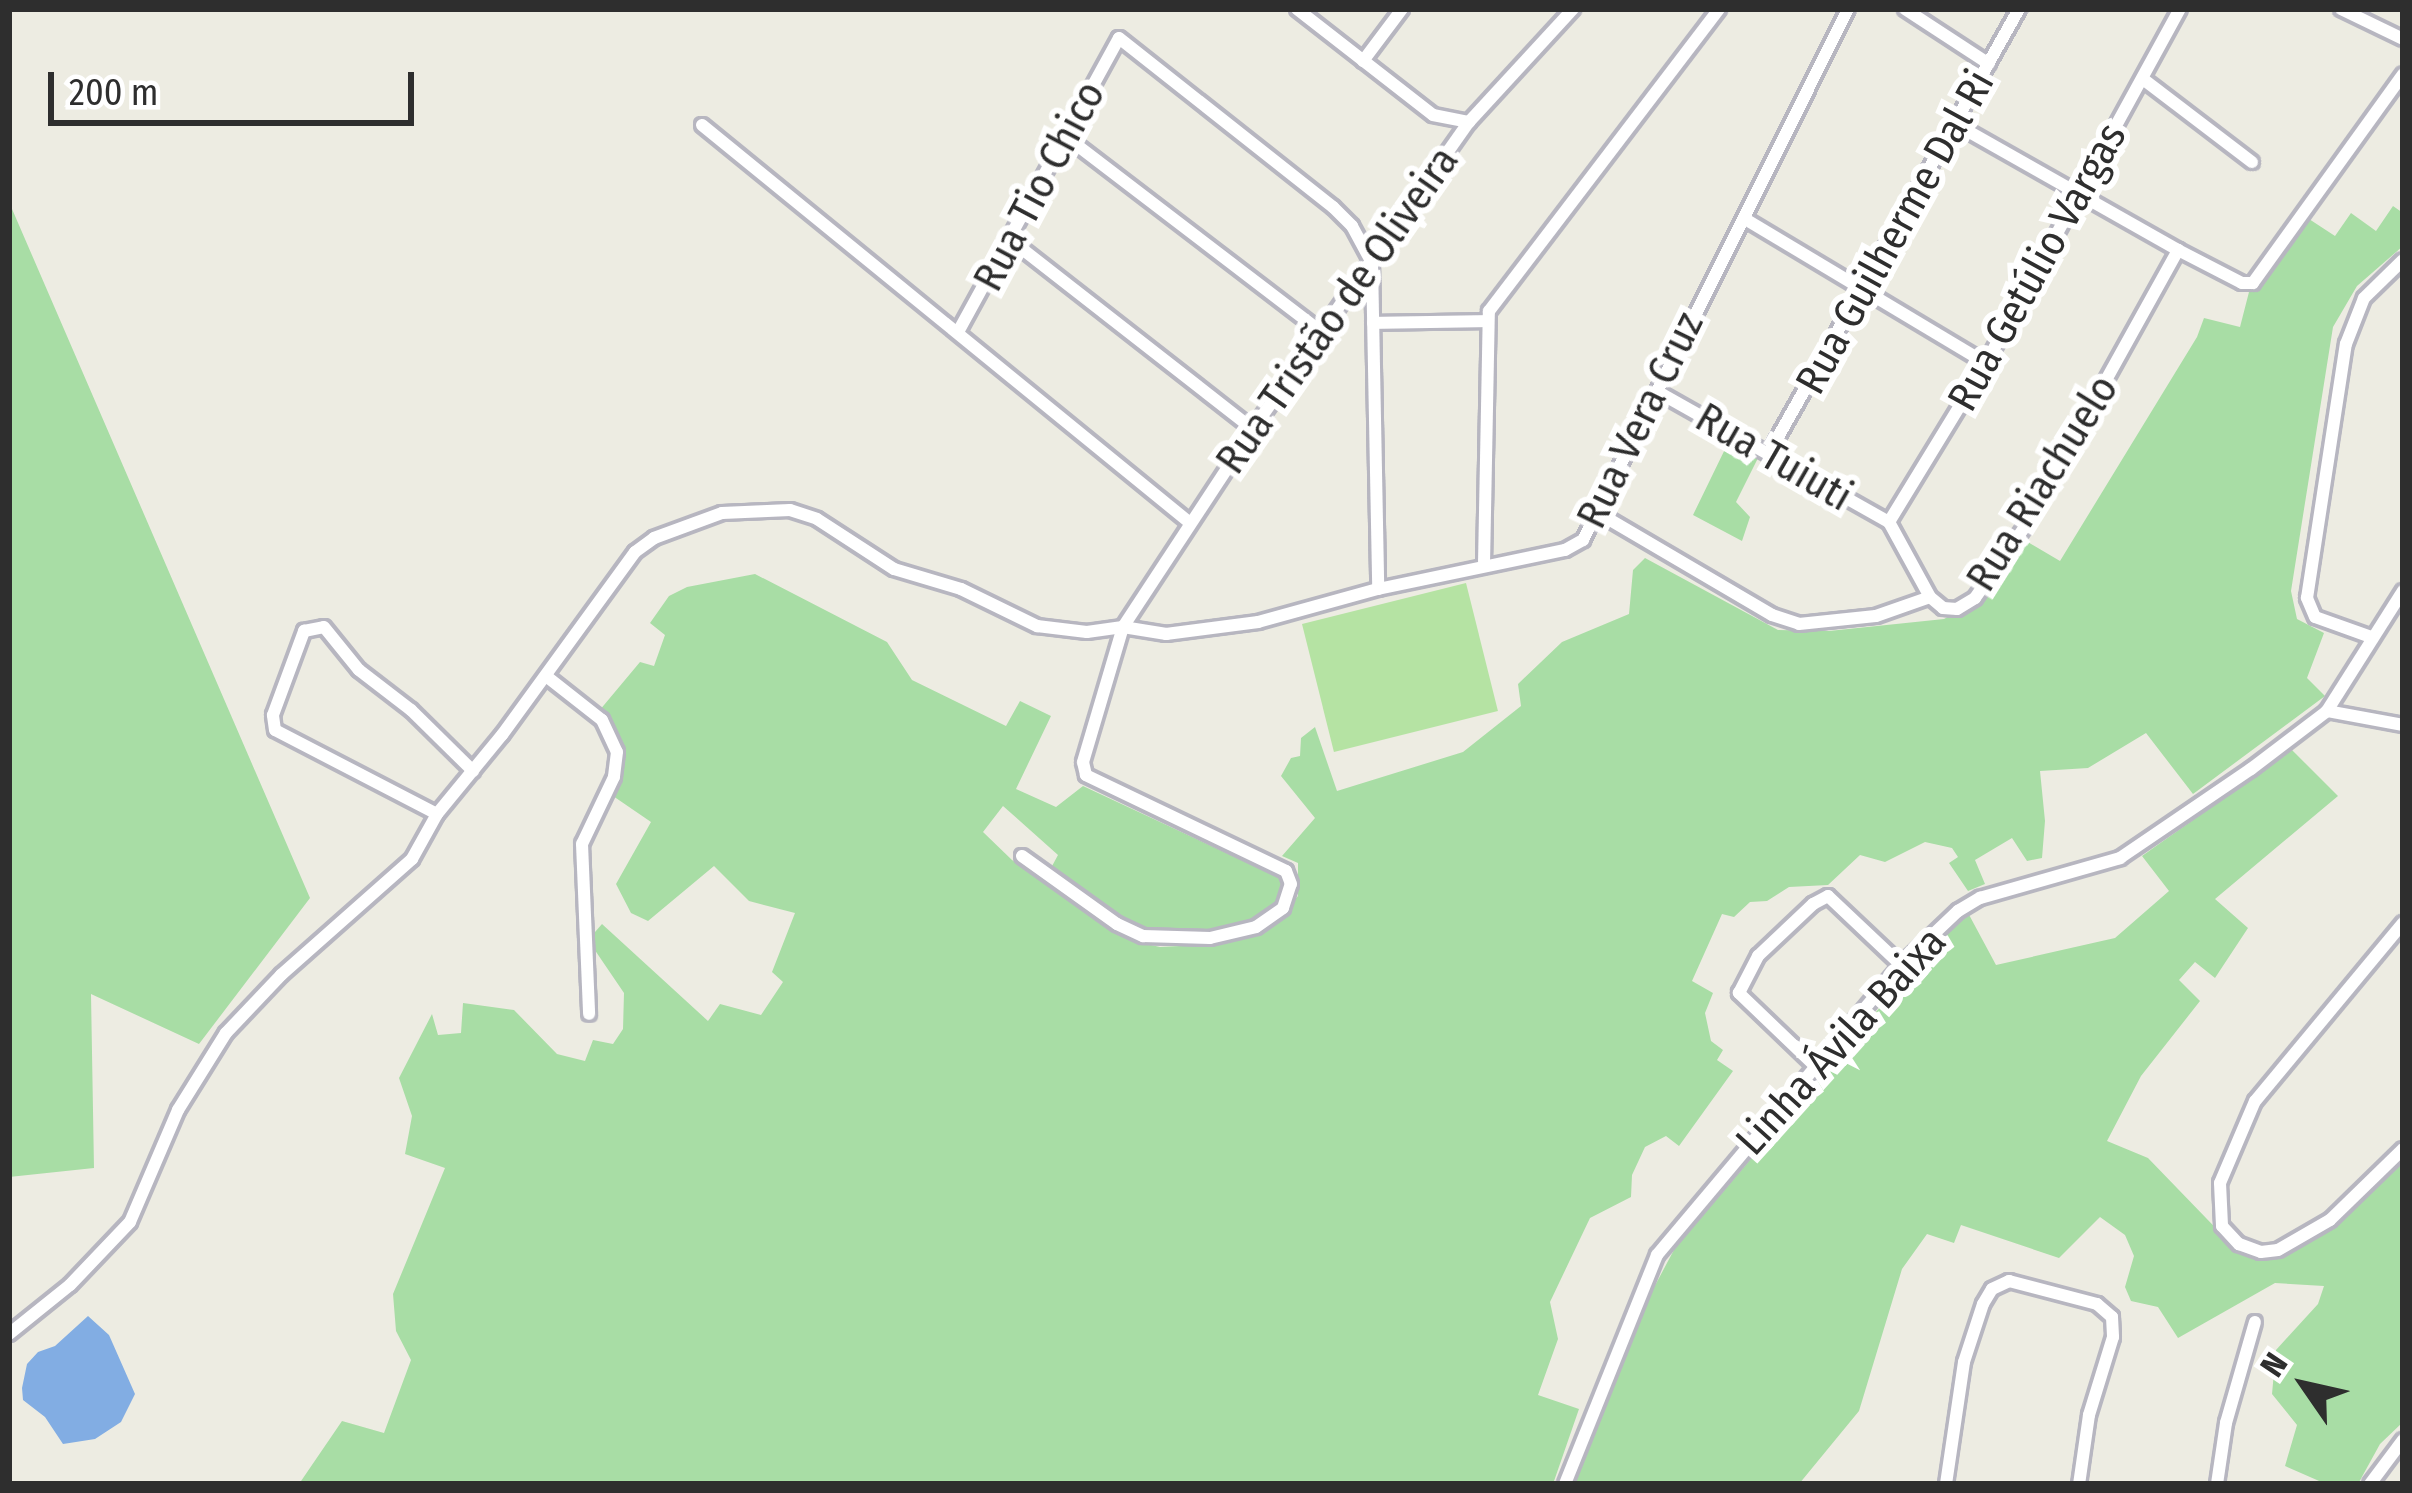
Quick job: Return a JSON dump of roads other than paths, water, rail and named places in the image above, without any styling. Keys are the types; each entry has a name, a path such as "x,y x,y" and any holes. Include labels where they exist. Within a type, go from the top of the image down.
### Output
{"street":[{"path":"1298,9 1433,115 1469,122"},
{"path":"1364,61 1402,9"},
{"name":"Rua Tristão de Oliveira","path":"1022,856 1117,923 1160,939 1210,938 1256,927 1277,915 1288,898 1286,871 1086,775 1083,762 1123,627 1320,331 1469,122 1573,9"},
{"path":"1484,564 1487,321 1499,292 1719,9"},
{"name":"Rua Vera Cruz","path":"9,1334 70,1285 130,1222 178,1110 226,1033 280,975 400,872 437,814 645,544 722,513 766,507 811,516 894,569 961,590 1037,626 1088,632 1123,627 1166,634 1234,628 1378,589 1571,547 1588,535 1848,9"},
{"path":"1905,9 1989,64"},
{"name":"Rua Guilherme Dal Ri","path":"1769,453 1865,292 2019,9"},
{"name":"Rua Getúlio Vargas","path":"1888,522 1986,363 2180,9"},
{"path":"2341,9 2403,39"},
{"name":"Rua Tio Chico","path":"958,332 1012,241 1119,38 1333,207 1352,226 1372,263"},
{"path":"1957,125 2242,283 2262,277 2403,74"},
{"path":"2143,79 2252,162"},
{"path":"702,125 1190,522"},
{"path":"1065,136 1320,331"},
{"path":"1744,219 1986,363"},
{"path":"1012,241 1253,429"},
{"name":"Rua Riachuelo","path":"1888,522 1930,597 1942,608 1958,609 1975,598 2035,510 2178,250"},
{"path":"2371,637 2315,617 2306,598 2346,344 2365,298 2403,260"},
{"path":"1372,263 1378,589"},
{"path":"1373,323 1487,321"},
{"name":"Rua Tuiuti","path":"1658,392 1888,522"},
{"path":"1600,514 1772,615 1799,624 1876,616 1930,597"},
{"path":"2403,591 2327,711 2403,725"},
{"path":"437,814 275,730 273,715 304,632 324,627 359,670 411,710 473,771"},
{"path":"546,676 602,720 617,752 614,777 582,844 590,1014"},
{"name":"Linha Ávila Baixa","path":"1565,1484 1657,1255 1901,964 1958,911 1980,898 2092,870 2158,838 2327,711"},
{"path":"1813,1064 1739,993 1758,956 1801,914 1828,896 1901,964"},
{"path":"2403,923 2255,1101 2220,1183 2222,1226 2239,1244 2261,1252 2278,1250 2330,1220 2403,1149"},
{"path":"1946,1484 1951,1420 1964,1362 1983,1304 1992,1289 2009,1281 2097,1304 2112,1317 2113,1337 2089,1415 2080,1484"},
{"path":"2217,1484 2226,1423 2255,1322"},
{"path":"2370,1484 2403,1440"}],"water":[{"path":"88,1316 109,1335 135,1394 121,1422 95,1439 63,1444 45,1417 23,1400 22,1388 27,1364 38,1352 55,1346"}]}
